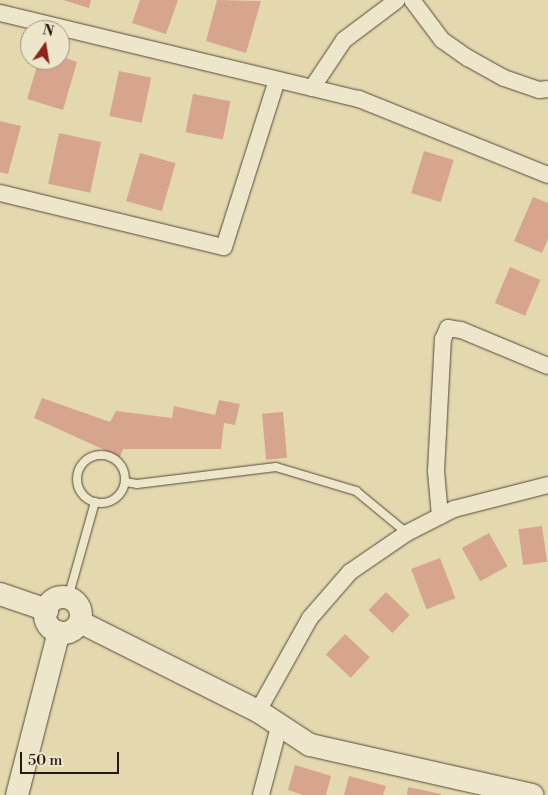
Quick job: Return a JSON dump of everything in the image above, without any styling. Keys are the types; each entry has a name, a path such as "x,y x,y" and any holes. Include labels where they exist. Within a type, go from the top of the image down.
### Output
{"street":[{"path":"312,88 344,40 397,0"},
{"path":"412,0 442,40 468,58 504,78 539,90 548,90"},
{"path":"0,13 359,99 548,174"},
{"path":"0,193 224,247 277,80"},
{"path":"440,516 436,471 443,339 448,328 461,330 548,366"},
{"path":"258,711 310,618 350,572 407,533 454,509 548,485"},
{"path":"0,594 47,610"},
{"path":"68,598 78,606 80,622 72,631 59,632 48,624 47,610 56,599 68,598"},
{"path":"80,622 258,711 279,727 310,745 532,795"},
{"path":"18,795 59,632"},
{"path":"261,795 279,727"}],"lane":[{"path":"101,455 116,460 121,466 125,482 122,490 111,501 95,502 88,500 78,488 77,472 86,460 101,455"},
{"path":"125,482 137,484 276,467 356,491 407,533"},
{"path":"68,598 95,502"}],"building":[{"path":"63,0 91,0 89,8"},
{"path":"140,0 178,0 166,34 132,23"},
{"path":"217,0 261,1 246,53 206,41"},
{"path":"70,60 77,62 63,110 27,99 36,70 70,70"},
{"path":"119,71 151,78 142,123 109,116"},
{"path":"193,94 230,101 223,140 186,132"},
{"path":"0,121 21,126 8,174 0,172"},
{"path":"59,133 101,142 90,193 48,184"},
{"path":"424,151 454,160 441,202 411,193"},
{"path":"140,153 176,163 162,211 126,201"},
{"path":"533,197 548,203 548,239 542,253 514,241"},
{"path":"510,267 540,280 525,316 495,303"},
{"path":"42,398 110,422 116,411 172,418 174,406 215,415 219,400 240,404 235,425 224,423 221,449 123,449 120,457 34,418"},
{"path":"283,412 287,458 266,460 262,414"},
{"path":"542,526 547,562 523,565 518,529"},
{"path":"489,533 507,566 480,581 462,548"},
{"path":"440,558 455,598 426,609 411,569"},
{"path":"386,592 410,615 392,633 369,610"},
{"path":"345,634 370,657 351,678 326,654"},
{"path":"295,765 331,776 326,795 303,795 288,790"},
{"path":"349,776 386,786 383,795 344,795"},
{"path":"408,787 441,794 441,795 407,795"}]}
